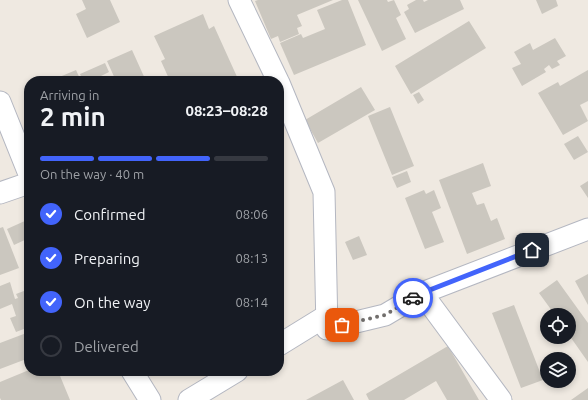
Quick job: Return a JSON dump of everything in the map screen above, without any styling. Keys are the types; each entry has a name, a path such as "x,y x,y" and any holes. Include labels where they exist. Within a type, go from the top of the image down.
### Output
{"street":[{"path":"240,0 276,76"},
{"path":"284,94 324,192 327,329"},
{"path":"0,102 24,162"},
{"path":"0,193 24,185"},
{"path":"327,329 385,315 422,293 588,229"},
{"path":"422,293 501,400"},
{"path":"284,342 326,316 327,329"},
{"path":"135,376 150,400"},
{"path":"189,400 229,376"}],"building":[{"path":"82,0 110,0 120,22 87,38 76,14 86,9"},
{"path":"333,0 297,15 302,26 297,28 299,34 280,42 278,36 271,39 255,1"},
{"path":"342,0 348,0 366,45 294,75 280,43 301,34 303,38 325,29 317,10"},
{"path":"358,0 387,0 388,2 394,0 401,15 396,18 406,39 382,51"},
{"path":"416,0 423,0 424,2 428,0 460,0 464,9 415,33 404,12 409,9 407,5"},
{"path":"536,0 556,0 558,6 542,14"},
{"path":"203,14 209,29 214,26 237,76 168,76 161,61 165,59 154,36"},
{"path":"469,21 486,48 411,94 395,66"},
{"path":"555,38 566,56 557,61 560,65 552,69 549,65 544,69 546,72 522,86 512,68 521,64 514,52 530,43 533,50"},
{"path":"132,50 144,76 114,76 107,61"},
{"path":"105,63 109,72 101,76 81,76 80,74"},
{"path":"76,70 79,76 62,76"},
{"path":"588,70 588,101 580,105 588,121 563,135 538,93 558,82 560,86"},
{"path":"361,87 375,110 318,143 305,120"},
{"path":"419,92 424,100 418,104 413,95"},
{"path":"390,107 414,166 392,175 368,116"},
{"path":"578,136 588,152 574,160 564,144"},
{"path":"483,163 491,186 472,193 477,205 484,203 491,221 497,218 505,239 467,254 439,180"},
{"path":"407,171 411,182 397,188 392,177"},
{"path":"588,181 588,198 580,186"},
{"path":"424,190 426,194 434,190 441,208 432,212 444,242 425,249 405,198"},
{"path":"24,221 24,240 14,245 7,229"},
{"path":"3,227 19,268 0,275 0,228"},
{"path":"359,236 367,255 353,260 345,242"},
{"path":"588,274 588,305 575,281"},
{"path":"557,280 588,323 588,362 575,344 576,308 550,308 539,293"},
{"path":"10,282 15,299 18,298 16,294 24,291 24,329 16,332 10,318 16,316 12,304 0,309 0,286"},
{"path":"514,305 540,372 540,381 521,388 492,313"},
{"path":"24,334 24,360 0,369 0,343"},
{"path":"448,346 479,400 447,400 436,381 404,400 369,400 366,394"},
{"path":"24,372 24,376 60,376 70,400 1,400 0,382"},
{"path":"343,380 354,400 306,400"},
{"path":"588,388 588,400 571,400"}],"way so far":[{"path":"342,325 385,315 413,298"}],"route":[{"path":"413,298 422,293 532,250"}]}
